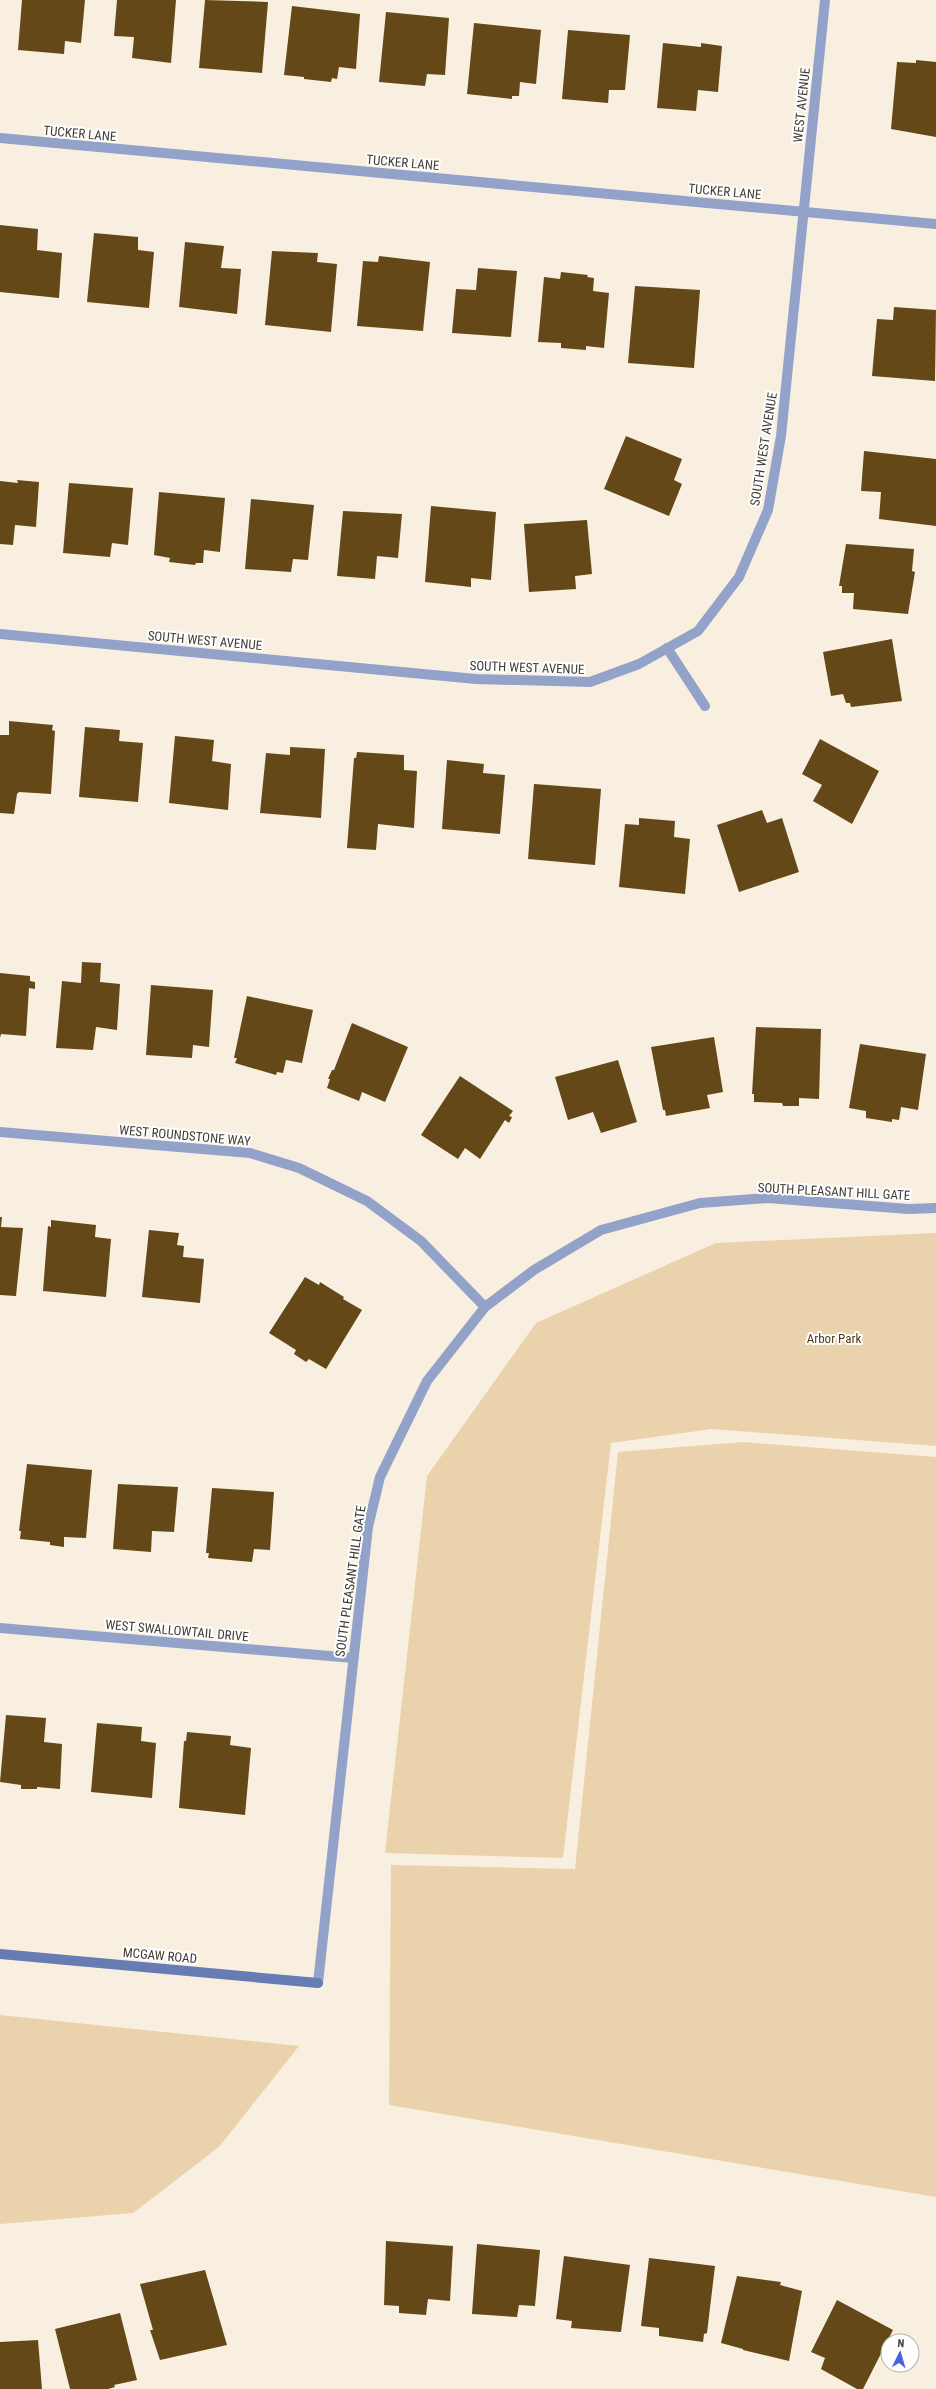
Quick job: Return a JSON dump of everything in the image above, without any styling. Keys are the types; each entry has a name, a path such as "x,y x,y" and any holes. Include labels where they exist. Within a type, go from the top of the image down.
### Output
{"street":[{"name":"WEST AVENUE","path":"803,212 825,0"},
{"name":"TUCKER LANE","path":"0,138 803,212"},
{"path":"803,212 936,224"},
{"name":"SOUTH WEST AVENUE","path":"0,634 476,679 590,682 638,664 698,631 739,577 768,510 781,436 803,212"},
{"path":"667,648 705,706"},
{"name":"WEST ROUNDSTONE WAY","path":"0,1132 250,1154 299,1168 367,1201 421,1241 485,1307"},
{"name":"SOUTH PLEASANT HILL GATE","path":"318,1983 368,1527 380,1477 427,1381 485,1307 534,1270 601,1230 700,1203 768,1198 908,1209 936,1208"},
{"name":"WEST SWALLOWTAIL DRIVE","path":"0,1628 353,1658"},
{"name":"MCGAW ROAD","path":"0,1954 318,1983"}],"green space":[{"name":"Arbor Park","path":"936,1233 936,1446 712,1429 611,1443 563,1858 385,1853 427,1476 536,1323 716,1243"},
{"path":"743,1442 936,1457 936,2197 389,2105 391,1865 575,1869 618,1452"},
{"path":"0,2015 299,2046 219,2147 133,2213 0,2224"}],"building":[{"path":"22,0 85,0 81,43 65,41 64,54 18,50"},
{"path":"117,0 176,0 171,63 132,58 134,37 114,36"},
{"path":"205,0 268,2 262,73 199,68"},
{"path":"292,6 360,14 356,69 339,67 337,79 332,78 331,82 284,75"},
{"path":"386,12 449,18 445,75 427,74 425,86 379,82"},
{"path":"474,23 541,30 536,84 520,82 519,96 512,96 512,99 467,94"},
{"path":"568,30 630,35 625,90 609,90 608,103 562,99"},
{"path":"663,43 701,47 701,43 722,46 718,92 698,90 696,111 657,108"},
{"path":"916,60 936,62 936,137 891,129 897,62 916,63"},
{"path":"0,225 38,229 37,250 62,253 59,298 0,292"},
{"path":"94,233 138,237 138,250 154,252 149,308 87,302"},
{"path":"185,242 224,246 221,268 241,269 237,314 179,307"},
{"path":"272,251 318,253 317,262 337,264 331,332 265,325"},
{"path":"379,256 430,262 423,331 357,326 363,261 378,262"},
{"path":"478,268 517,271 511,337 452,333 456,289 476,290"},
{"path":"561,272 588,275 587,277 594,278 593,291 609,293 604,348 586,346 586,350 561,348 561,343 538,342 544,277 560,279"},
{"path":"635,286 700,290 694,368 628,363"},
{"path":"894,307 936,310 935,381 872,376 877,319 893,320"},
{"path":"626,436 682,459 674,480 682,484 669,516 604,489"},
{"path":"864,451 936,459 936,526 879,519 881,492 861,491"},
{"path":"17,480 39,482 36,527 15,525 13,545 0,544 0,481 18,483"},
{"path":"69,483 133,488 128,545 112,543 110,557 63,553"},
{"path":"159,492 225,498 220,552 204,550 203,563 196,563 195,565 169,562 170,558 154,555"},
{"path":"251,499 314,505 308,560 293,559 291,572 245,569"},
{"path":"431,506 496,512 491,580 471,578 471,587 425,582"},
{"path":"343,511 402,514 398,558 377,556 375,579 337,576"},
{"path":"587,520 592,574 575,576 576,589 529,592 524,524"},
{"path":"846,544 914,549 912,571 915,572 908,614 853,609 854,593 842,593 842,586 839,586"},
{"path":"892,639 902,701 851,707 850,703 846,703 843,694 831,696 823,652"},
{"path":"9,721 53,725 52,730 55,731 51,794 19,792 17,794 14,814 0,813 0,735 9,735"},
{"path":"85,727 120,730 119,741 143,743 138,802 79,797"},
{"path":"175,736 214,740 212,761 231,764 228,810 169,803"},
{"path":"820,739 879,771 852,824 813,801 822,785 802,774"},
{"path":"290,747 325,749 321,818 260,813 266,753 290,755"},
{"path":"357,752 404,755 404,770 417,771 414,828 378,824 376,850 347,848 354,758 356,758"},
{"path":"447,760 484,764 483,773 505,775 500,834 442,829"},
{"path":"534,784 601,789 595,865 528,859"},
{"path":"762,810 767,823 782,818 799,872 739,892 717,825"},
{"path":"639,818 675,821 674,837 690,839 685,894 619,887 625,824 639,825"},
{"path":"82,962 101,963 100,982 120,984 117,1030 96,1027 93,1050 56,1048 62,981 81,983"},
{"path":"0,973 30,976 30,981 35,982 35,989 29,988 26,1036 1,1034 0,1038"},
{"path":"151,985 213,990 209,1047 193,1045 192,1058 146,1055"},
{"path":"247,996 313,1010 302,1063 286,1060 283,1073 277,1072 276,1075 235,1063 237,1058 234,1058"},
{"path":"352,1023 408,1047 385,1102 362,1092 359,1101 327,1088 330,1079 328,1079 332,1070 334,1070"},
{"path":"756,1027 821,1029 819,1099 799,1098 799,1106 783,1106 782,1103 754,1102 754,1094 752,1094"},
{"path":"714,1037 723,1092 707,1095 710,1108 666,1116 665,1110 663,1110 651,1047"},
{"path":"860,1044 926,1054 918,1110 901,1107 899,1120 892,1119 892,1122 866,1118 866,1111 849,1108"},
{"path":"618,1060 637,1122 601,1133 593,1112 568,1120 555,1077"},
{"path":"460,1076 513,1111 509,1116 512,1117 509,1123 505,1120 480,1159 465,1148 458,1159 421,1135"},
{"path":"0,1217 2,1217 1,1227 23,1228 16,1296 0,1295"},
{"path":"51,1220 96,1225 95,1237 111,1239 106,1297 43,1291 48,1226 51,1227"},
{"path":"149,1230 179,1233 177,1245 184,1246 183,1257 204,1259 200,1303 142,1297"},
{"path":"305,1277 319,1285 320,1282 344,1297 343,1299 362,1310 326,1369 309,1359 306,1362 294,1354 296,1350 269,1333"},
{"path":"27,1464 92,1470 86,1538 64,1537 64,1547 50,1545 50,1542 20,1539 21,1531 19,1531"},
{"path":"118,1484 178,1487 174,1532 152,1531 151,1552 113,1549"},
{"path":"212,1488 274,1492 270,1550 254,1549 252,1562 208,1558 209,1553 206,1553"},
{"path":"6,1715 46,1718 44,1742 62,1744 60,1789 37,1787 37,1789 21,1789 21,1785 0,1782"},
{"path":"97,1723 142,1727 141,1741 156,1743 152,1798 91,1792"},
{"path":"187,1732 231,1736 230,1745 251,1748 245,1815 179,1808 184,1741 186,1741"},
{"path":"386,2241 453,2246 450,2301 428,2299 426,2315 399,2313 399,2306 384,2305"},
{"path":"477,2244 540,2250 535,2306 519,2305 517,2317 472,2314"},
{"path":"564,2256 630,2265 621,2332 571,2328 572,2321 556,2319"},
{"path":"649,2258 715,2266 707,2333 704,2334 703,2342 659,2336 659,2328 641,2326"},
{"path":"205,2270 227,2345 160,2360 150,2330 153,2330 140,2284"},
{"path":"737,2276 781,2282 780,2285 802,2291 789,2361 721,2343"},
{"path":"837,2300 893,2330 891,2333 880,2333 880,2356 863,2389 857,2389 821,2369 825,2358 811,2352"},
{"path":"120,2313 137,2380 114,2385 115,2387 108,2389 70,2389 55,2329"},
{"path":"38,2340 42,2389 0,2389 0,2342"}]}
